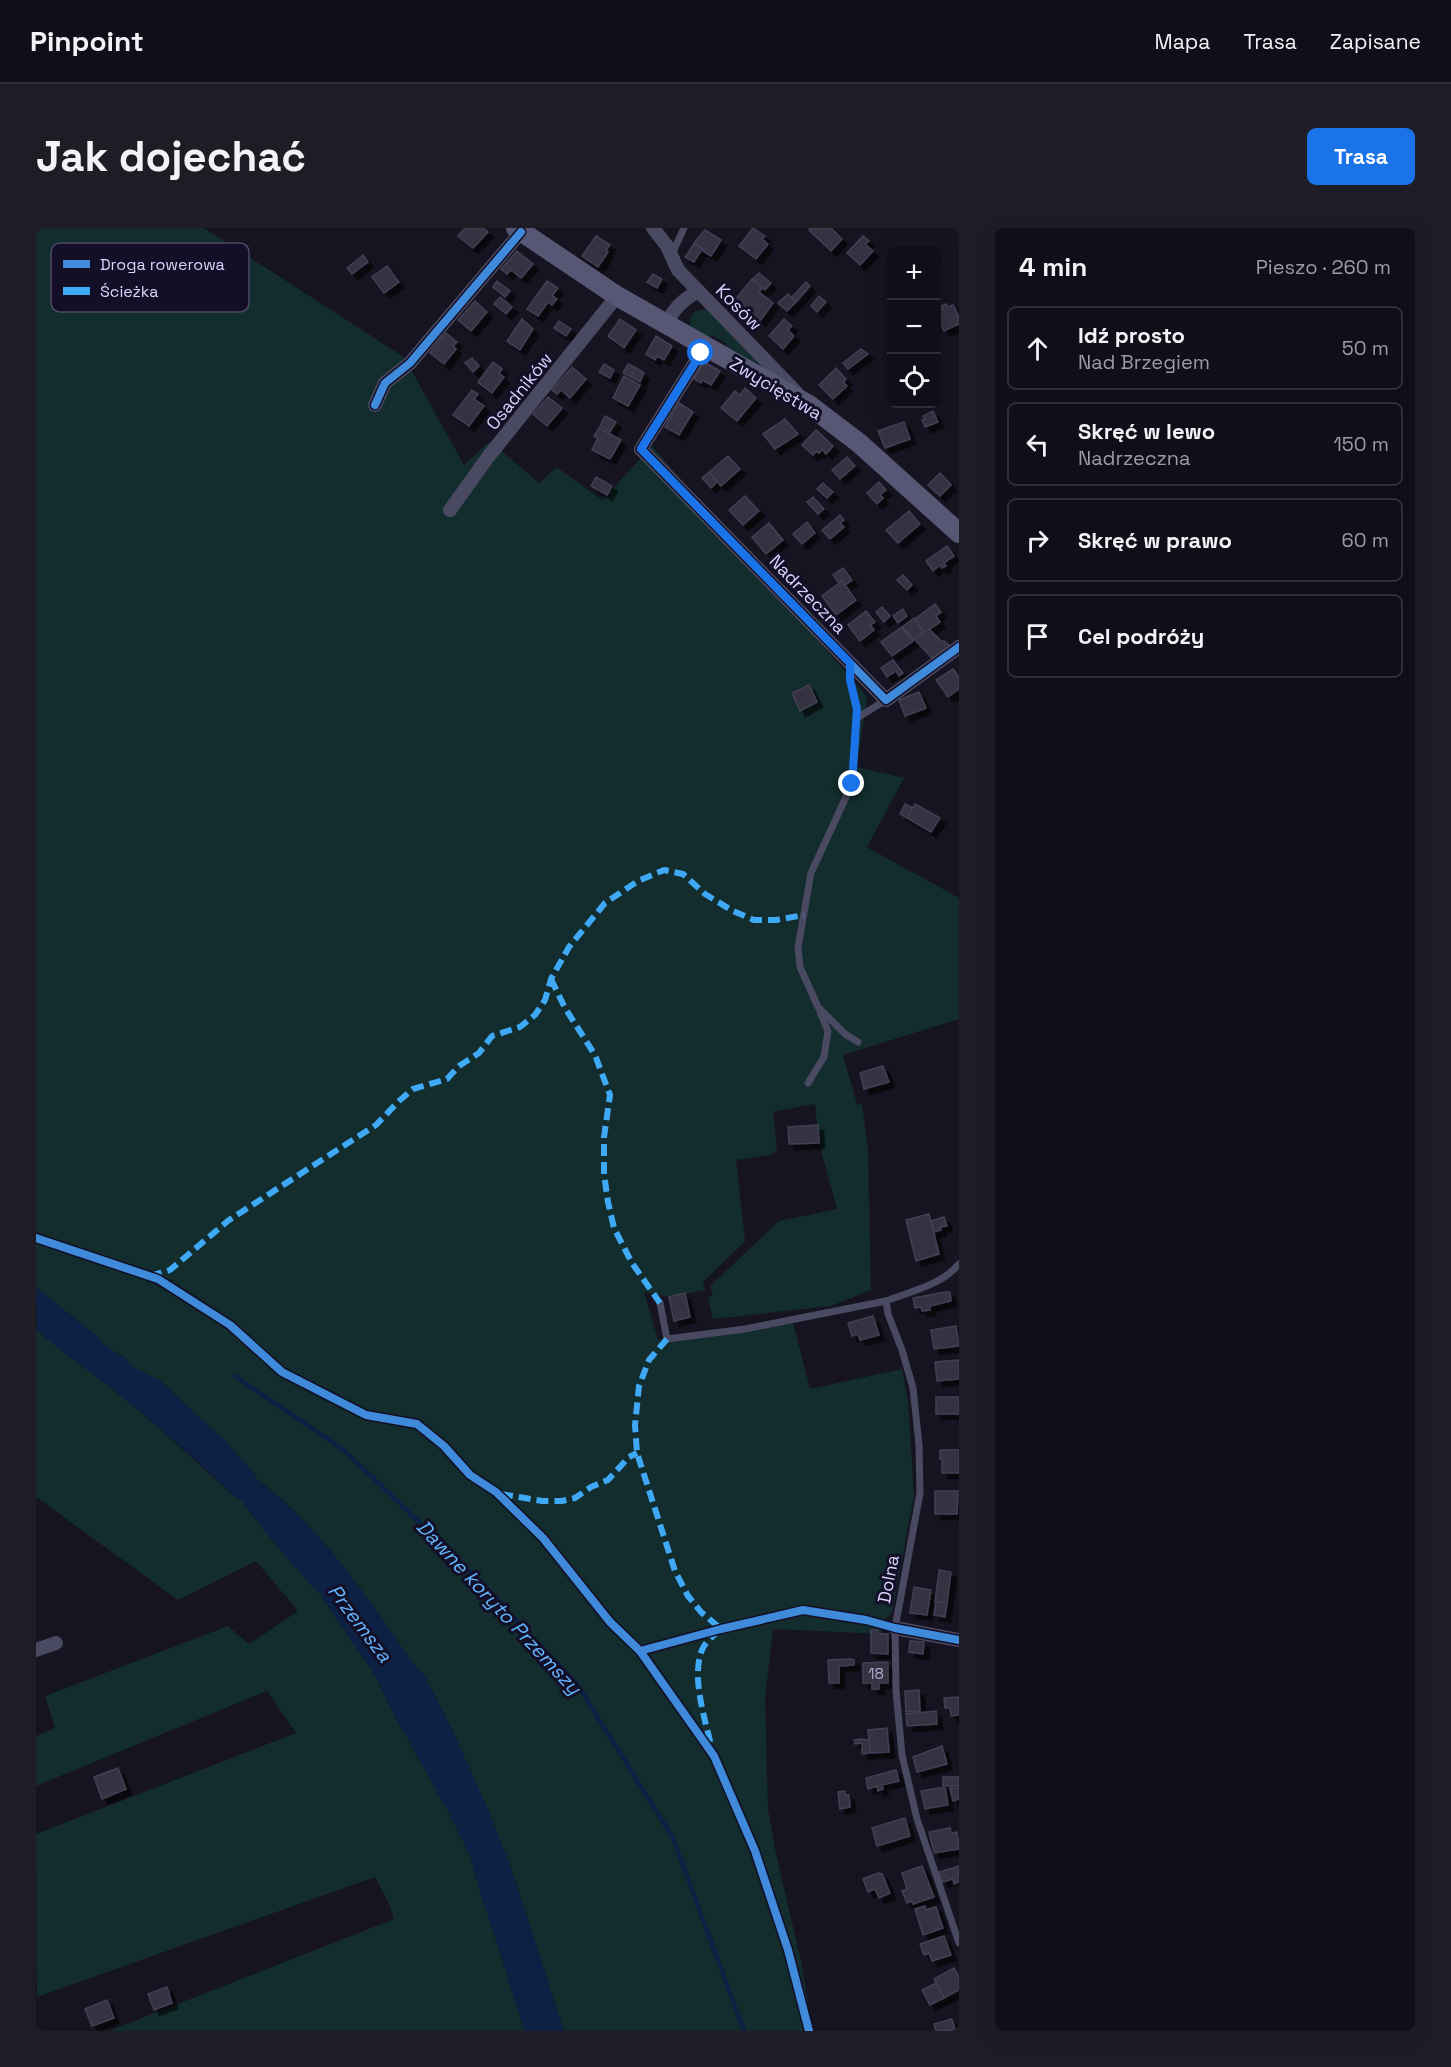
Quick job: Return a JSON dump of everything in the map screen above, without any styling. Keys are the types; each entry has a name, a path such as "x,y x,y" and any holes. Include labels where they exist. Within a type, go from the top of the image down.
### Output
{"street":[{"name":"Kosów","path":"653,228 667,246 678,270 809,405"},
{"name":"Zwycięstwa","path":"518,230 617,296 809,405 859,443 959,533"},
{"path":"375,405 385,383 410,363 518,230"},
{"path":"666,324 684,299 698,291"},
{"name":"Osadników","path":"450,510 488,457 617,296"},
{"name":"Nadrzeczna","path":"705,347 641,449 886,700"},
{"path":"886,700 959,647"},
{"path":"895,1628 959,1640"},
{"path":"36,1650 56,1643"}],"lane":[{"path":"672,256 684,228"},
{"path":"808,1083 824,1057 828,1031 800,967 798,947 811,873 852,784 857,709 850,680 850,663"},
{"path":"857,718 886,700"},
{"path":"818,1007 844,1034 858,1042"},
{"path":"660,1304 667,1339 745,1329 886,1301 935,1282 955,1270 959,1264"},
{"name":"Dolna","path":"886,1301 888,1314 913,1388 919,1445 920,1493 895,1628 896,1690 902,1755 917,1819 959,1943"}],"green space":[{"path":"36,228 204,228 227,243 51,243 51,312 249,312 249,257 404,357 464,465 490,441 539,483 557,467 602,500 652,446 867,697 857,767 904,778 867,847 959,898 959,1019 843,1055 857,1104 862,1105 868,1148 871,1290 831,1306 713,1319 708,1297 713,1296 710,1286 779,1221 837,1209 819,1143 815,1104 773,1112 777,1149 771,1155 736,1160 745,1241 703,1282 705,1290 669,1297 644,1292 658,1340 793,1323 810,1389 902,1369 908,1400 914,1496 892,1613 884,1620 824,1612 882,1623 882,1634 773,1629 765,1698 768,1809 801,1961 813,2031 564,2031 511,1868 454,1734 423,1673 415,1666 362,1591 322,1541 301,1517 256,1479 255,1474 224,1440 159,1380 131,1366 128,1360 103,1344 36,1287"},
{"path":"702,309 709,310 769,373 725,348 727,344 712,335 709,339 690,326 692,315"},
{"path":"36,1328 135,1407 235,1497 243,1501 281,1551 322,1597 375,1675 471,1858 525,2031 109,2031 394,1919 375,1877 37,1997 36,1834 296,1733 267,1691 36,1786 36,1736 55,1728 45,1696 228,1626 249,1644 298,1611 256,1561 178,1600 36,1497"}],"water":[{"name":"Przemsza","path":"36,1287 103,1344 128,1360 131,1366 159,1380 224,1440 255,1474 256,1479 280,1498 323,1542 362,1590 415,1666 423,1673 487,1807 511,1868 564,2031 525,2031 471,1858 375,1675 322,1597 281,1551 243,1501 235,1497 142,1413 37,1330"}],"building":[{"path":"465,228 483,228 488,232 473,248 458,236"},
{"path":"753,228 765,236 762,239 768,244 756,259 739,246"},
{"path":"810,228 831,228 842,239 831,251 809,230"},
{"path":"705,230 721,240 711,256 694,243"},
{"path":"596,236 610,245 598,267 582,256"},
{"path":"863,236 869,241 865,244 873,251 860,265 847,253"},
{"path":"694,244 702,249 694,262 685,257"},
{"path":"517,251 533,264 521,278 511,270 507,274 501,269"},
{"path":"363,255 368,262 352,274 347,268"},
{"path":"387,266 399,282 384,293 372,277"},
{"path":"759,273 771,283 765,290 753,279"},
{"path":"653,274 662,279 657,288 647,282"},
{"path":"752,279 763,288 759,292 773,303 760,321 735,300"},
{"path":"497,281 510,291 505,297 493,287"},
{"path":"547,281 558,288 552,296 557,299 552,305 548,302 538,316 527,309"},
{"path":"806,282 810,286 796,302 792,297"},
{"path":"788,294 796,302 787,311 778,303"},
{"path":"819,296 826,302 817,312 811,306"},
{"path":"500,297 512,307 506,314 494,304"},
{"path":"475,301 487,312 471,331 458,320"},
{"path":"953,305 959,317 959,324 944,331 941,324 941,310 943,309 941,306"},
{"path":"522,319 533,329 520,350 507,341"},
{"path":"620,319 636,330 624,348 608,336"},
{"path":"784,319 792,326 788,330 794,336 783,349 769,336"},
{"path":"559,321 571,329 566,336 554,328"},
{"path":"446,333 457,342 453,346 456,349 444,364 430,353"},
{"path":"656,336 672,346 664,360 657,356 655,360 646,354"},
{"path":"861,349 868,354 848,369 843,363"},
{"path":"472,358 479,366 473,372 465,363"},
{"path":"493,362 502,369 499,374 504,377 492,393 478,382"},
{"path":"704,362 720,371 711,385 694,379"},
{"path":"604,364 614,370 610,378 599,372"},
{"path":"628,364 636,368 631,377 623,373"},
{"path":"572,367 586,379 570,398 561,390 557,394 552,390"},
{"path":"636,368 644,373 640,382 631,377"},
{"path":"836,368 846,379 843,382 847,386 833,399 819,385"},
{"path":"624,376 640,385 628,406 613,398"},
{"path":"745,388 756,398 737,421 721,408 735,391 740,395"},
{"path":"472,390 478,394 474,399 484,406 469,426 453,415"},
{"path":"548,397 562,408 547,426 533,414"},
{"path":"679,403 693,412 679,435 665,427"},
{"path":"933,411 938,422 925,427 923,416"},
{"path":"605,416 616,422 610,432 600,426"},
{"path":"785,419 798,434 775,449 763,434"},
{"path":"904,422 910,439 885,448 878,431"},
{"path":"599,428 621,440 610,459 592,450 598,438 594,436"},
{"path":"816,430 833,446 826,454 822,449 813,455 802,445"},
{"path":"728,456 740,469 721,486 709,472"},
{"path":"847,457 855,466 840,479 832,470"},
{"path":"709,472 717,482 711,488 702,478"},
{"path":"940,473 951,485 940,496 928,485"},
{"path":"596,477 612,486 607,495 591,486"},
{"path":"879,482 886,490 880,495 883,498 877,504 867,493"},
{"path":"823,483 833,492 827,498 817,489"},
{"path":"745,496 759,511 743,525 729,510"},
{"path":"813,497 824,509 818,514 807,502"},
{"path":"909,511 920,524 898,543 886,530"},
{"path":"840,515 844,520 840,523 844,527 830,539 822,530"},
{"path":"807,522 815,533 802,544 793,534"},
{"path":"769,523 783,540 766,554 752,537"},
{"path":"947,546 954,556 944,563 946,566 942,568 940,565 933,571 926,561"},
{"path":"843,568 852,580 845,585 842,581 839,583 833,575"},
{"path":"903,575 912,585 907,590 897,580"},
{"path":"842,581 856,600 836,615 822,596"},
{"path":"935,604 941,612 936,616 940,622 924,633 915,619"},
{"path":"882,607 890,616 884,622 876,612"},
{"path":"903,609 907,616 898,623 893,616"},
{"path":"866,611 875,622 870,625 874,630 860,641 848,625"},
{"path":"914,618 924,633 914,639 902,627"},
{"path":"902,627 913,641 892,656 881,642"},
{"path":"929,629 942,642 950,646 933,659 914,639"},
{"path":"893,660 903,673 899,676 896,671 887,677 881,668"},
{"path":"953,669 959,677 959,689 948,697 936,680"},
{"path":"809,685 817,702 800,711 792,693"},
{"path":"919,692 926,708 905,716 899,700"},
{"path":"905,804 913,808 907,818 900,814"},
{"path":"915,804 940,818 931,832 907,818"},
{"path":"883,1066 889,1082 864,1089 860,1073"},
{"path":"818,1125 819,1143 789,1144 788,1127"},
{"path":"929,1214 939,1254 916,1261 906,1220"},
{"path":"944,1217 947,1226 940,1227 941,1230 934,1232 931,1221"},
{"path":"950,1292 951,1301 930,1306 930,1310 922,1311 921,1307 915,1308 913,1298"},
{"path":"685,1293 690,1317 674,1321 669,1297"},
{"path":"873,1316 879,1335 860,1340 858,1334 852,1336 848,1323"},
{"path":"956,1326 959,1346 934,1349 931,1330"},
{"path":"959,1360 959,1379 937,1381 935,1362"},
{"path":"936,1397 959,1397 959,1414 936,1414"},
{"path":"940,1450 959,1450 959,1473 942,1473"},
{"path":"935,1491 958,1491 957,1514 935,1514"},
{"path":"939,1570 951,1572 947,1603 935,1602"},
{"path":"914,1587 931,1590 927,1615 910,1613"},
{"path":"936,1602 947,1603 945,1617 934,1615"},
{"path":"871,1630 878,1630 878,1634 888,1634 888,1654 871,1653"},
{"path":"910,1641 924,1642 923,1654 909,1652"},
{"path":"828,1660 854,1660 854,1665 839,1666 839,1683 829,1683"},
{"path":"888,1662 888,1683 879,1683 879,1689 872,1689 872,1683 863,1683 863,1663"},
{"path":"919,1690 920,1711 906,1712 905,1691"},
{"path":"959,1697 959,1715 951,1716 950,1708 945,1708 944,1698"},
{"path":"936,1711 937,1724 907,1726 906,1714"},
{"path":"887,1728 889,1752 870,1753 868,1730"},
{"path":"854,1740 869,1740 870,1753 862,1754 862,1743 855,1744"},
{"path":"942,1746 947,1764 917,1772 913,1757"},
{"path":"118,1768 126,1789 102,1799 94,1777"},
{"path":"896,1770 899,1781 882,1785 883,1789 878,1791 877,1786 868,1789 866,1778"},
{"path":"943,1777 959,1777 959,1786 943,1786"},
{"path":"945,1788 948,1805 925,1809 921,1791"},
{"path":"950,1788 959,1788 959,1799 953,1801"},
{"path":"845,1791 845,1795 849,1795 850,1807 840,1809 838,1792"},
{"path":"905,1818 910,1836 877,1846 872,1828"},
{"path":"950,1828 951,1833 957,1832 959,1849 934,1853 929,1832"},
{"path":"922,1866 934,1897 913,1904 912,1901 907,1903 902,1891 907,1889 902,1873"},
{"path":"959,1866 959,1882 954,1884 953,1879 942,1882 939,1872"},
{"path":"878,1873 882,1874 890,1893 879,1898 875,1889 868,1892 863,1879"},
{"path":"925,1906 926,1910 936,1907 943,1928 923,1935 915,1909"},
{"path":"944,1936 951,1955 932,1961 929,1953 924,1955 920,1944"},
{"path":"954,1968 959,1977 959,1990 944,1998 934,1979"},
{"path":"936,1983 944,1998 930,2005 922,1990"},
{"path":"167,1987 172,2003 154,2010 148,1994"},
{"path":"107,2000 114,2018 92,2026 85,2009"},
{"path":"952,2019 955,2030 936,2031 934,2024"}],"waterway":[{"name":"Dawne koryto Przemszy","path":"235,1376 345,1451 466,1567 577,1684 673,1838 744,2031"}],"marked path":[{"path":"150,1276 170,1270 229,1220 376,1125 413,1089 447,1079 459,1066 479,1053 492,1036 520,1027 535,1015 545,1000 551,979 569,947 605,903 638,881 664,870 683,874 705,894 733,911 754,920 776,920 804,915"},
{"path":"551,979 565,1008 595,1055 610,1095 604,1137 604,1174 614,1228 632,1263 660,1303"},
{"path":"667,1339 649,1360 639,1386 635,1425 637,1453 675,1571 688,1596 701,1612 721,1629 703,1647 699,1661 698,1685 711,1745"},
{"path":"501,1494 542,1501 562,1501 575,1498 591,1487 608,1480 629,1457 637,1453"}],"cycle path":[{"path":"375,405 385,383 410,363 521,232"},
{"path":"705,347 641,449 886,700 959,647"},
{"path":"36,1238 158,1279 230,1325 282,1372 366,1415 417,1424 444,1446 470,1475 496,1492 543,1538 610,1622 640,1651 714,1756 755,1851 788,1950 809,2031"},
{"path":"640,1651 803,1610 866,1620 959,1640"}],"route":[{"path":"701,353 641,449 850,663 850,680 857,709 852,784"}]}
